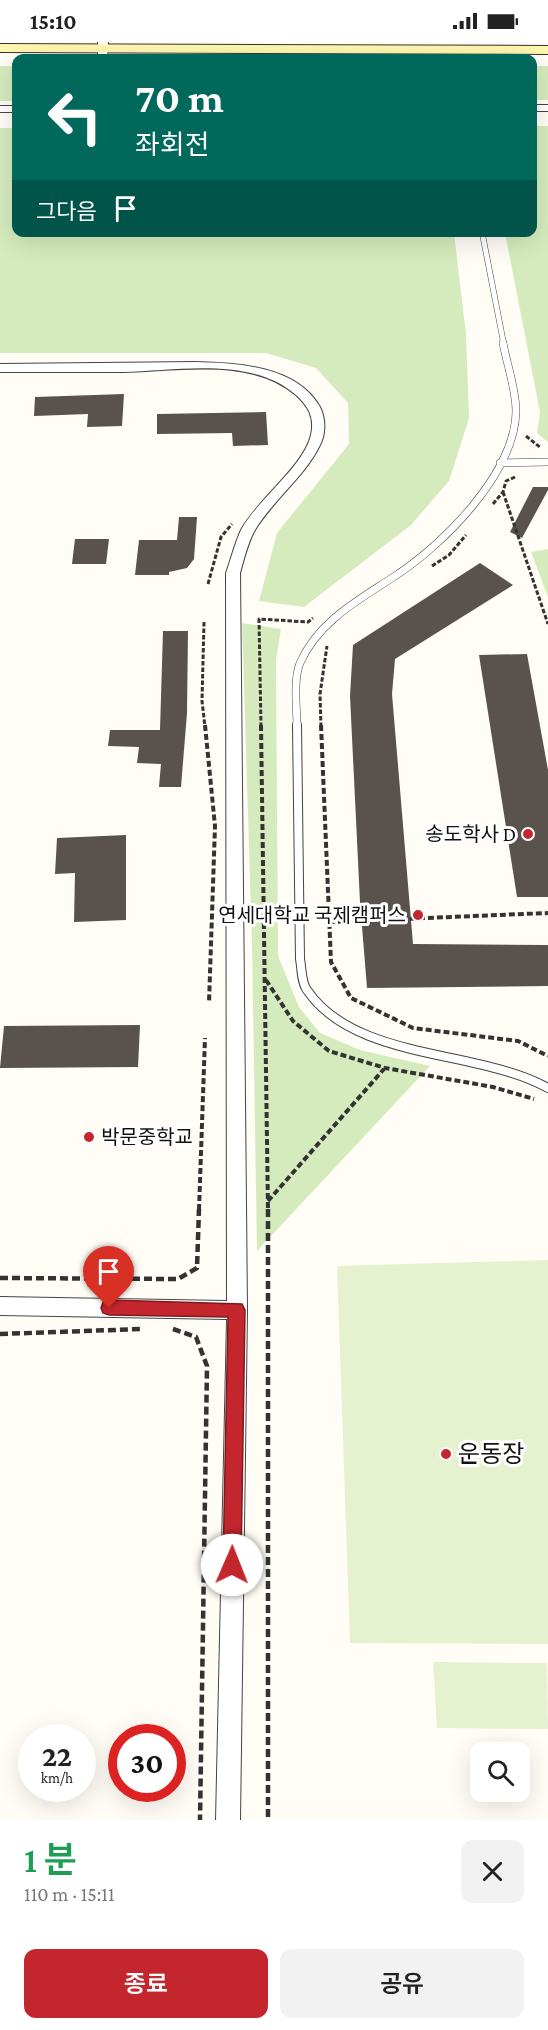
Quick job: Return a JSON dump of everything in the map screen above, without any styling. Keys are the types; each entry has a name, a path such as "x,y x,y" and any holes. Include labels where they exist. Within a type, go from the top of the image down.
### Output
{"main road":[{"path":"0,48 548,50"}],"street":[{"path":"0,368 215,367 258,371 293,385 315,407 319,421 319,434 313,447 248,530 233,573 237,1310 228,1820"},
{"path":"0,1306 237,1310"}],"lane":[{"path":"483,237 516,409 512,438 500,463 460,521 426,554 333,617 317,635 299,665 297,691 300,959 306,988 322,1007 344,1025 419,1049 521,1074 548,1088"},
{"path":"500,463 548,462"}],"path":[{"path":"503,492 548,624"},
{"path":"208,584 221,537 236,519"},
{"path":"268,1820 268,1201 259,620 308,622 316,616"},
{"path":"204,622 202,701 215,826 209,1003"},
{"path":"322,667 320,694 332,962 351,998 413,1028 518,1041 548,1056"},
{"path":"329,922 548,913"},
{"path":"264,978 293,1021 329,1052 385,1068 494,1087 545,1102"},
{"path":"0,1278 178,1280 197,1268 205,1038"},
{"path":"268,1201 385,1068"},
{"path":"172,1328 195,1337 207,1366 201,1820"},
{"path":"0,1334 149,1329"}],"green space":[{"path":"0,66 12,66 12,101 0,101"},
{"path":"537,66 548,66 548,100 537,100"},
{"path":"537,126 548,126 548,442 537,433 540,412 506,237 537,237"},
{"path":"0,128 12,128 12,237 454,237 466,334 469,418 449,481 411,525 304,607 259,601 277,533 349,444 348,403 316,368 266,353 0,353"},
{"path":"548,549 548,597 531,552"},
{"path":"242,623 281,629 276,660 278,956 299,1007 320,1033 360,1050 430,1066 257,1251 252,943"},
{"name":"운동장","path":"548,1260 548,1644 350,1643 337,1266"},
{"path":"433,1662 547,1663 548,1729 437,1728"}],"building":[{"path":"124,394 122,426 87,427 88,414 34,416 35,397"},
{"path":"266,412 268,445 233,446 232,433 157,434 157,414"},
{"path":"533,487 548,487 548,490 522,538 510,532"},
{"path":"179,517 197,517 194,559 187,568 169,572 169,575 135,575 139,540 177,540"},
{"path":"75,539 109,539 106,564 72,564"},
{"path":"480,563 513,585 395,659 392,694 413,944 548,945 548,986 367,988 360,902 350,696 353,645"},
{"path":"163,631 188,631 187,713 181,787 159,787 161,764 137,763 139,747 108,746 110,730 160,730"},
{"name":"송도학사 D","path":"527,654 548,770 548,897 517,897 479,655"},
{"path":"126,835 126,920 74,922 75,873 55,874 57,838"},
{"path":"140,1025 138,1067 0,1068 4,1026"}],"place":[{"name":"송도학사 D","path":"528,834"},
{"name":"연세대학교 국제캠퍼스","path":"418,915"},
{"name":"박문중학교","path":"89,1137"},
{"name":"운동장","path":"446,1454"}],"route":[{"path":"109,1308 237,1310 232,1565"}]}
